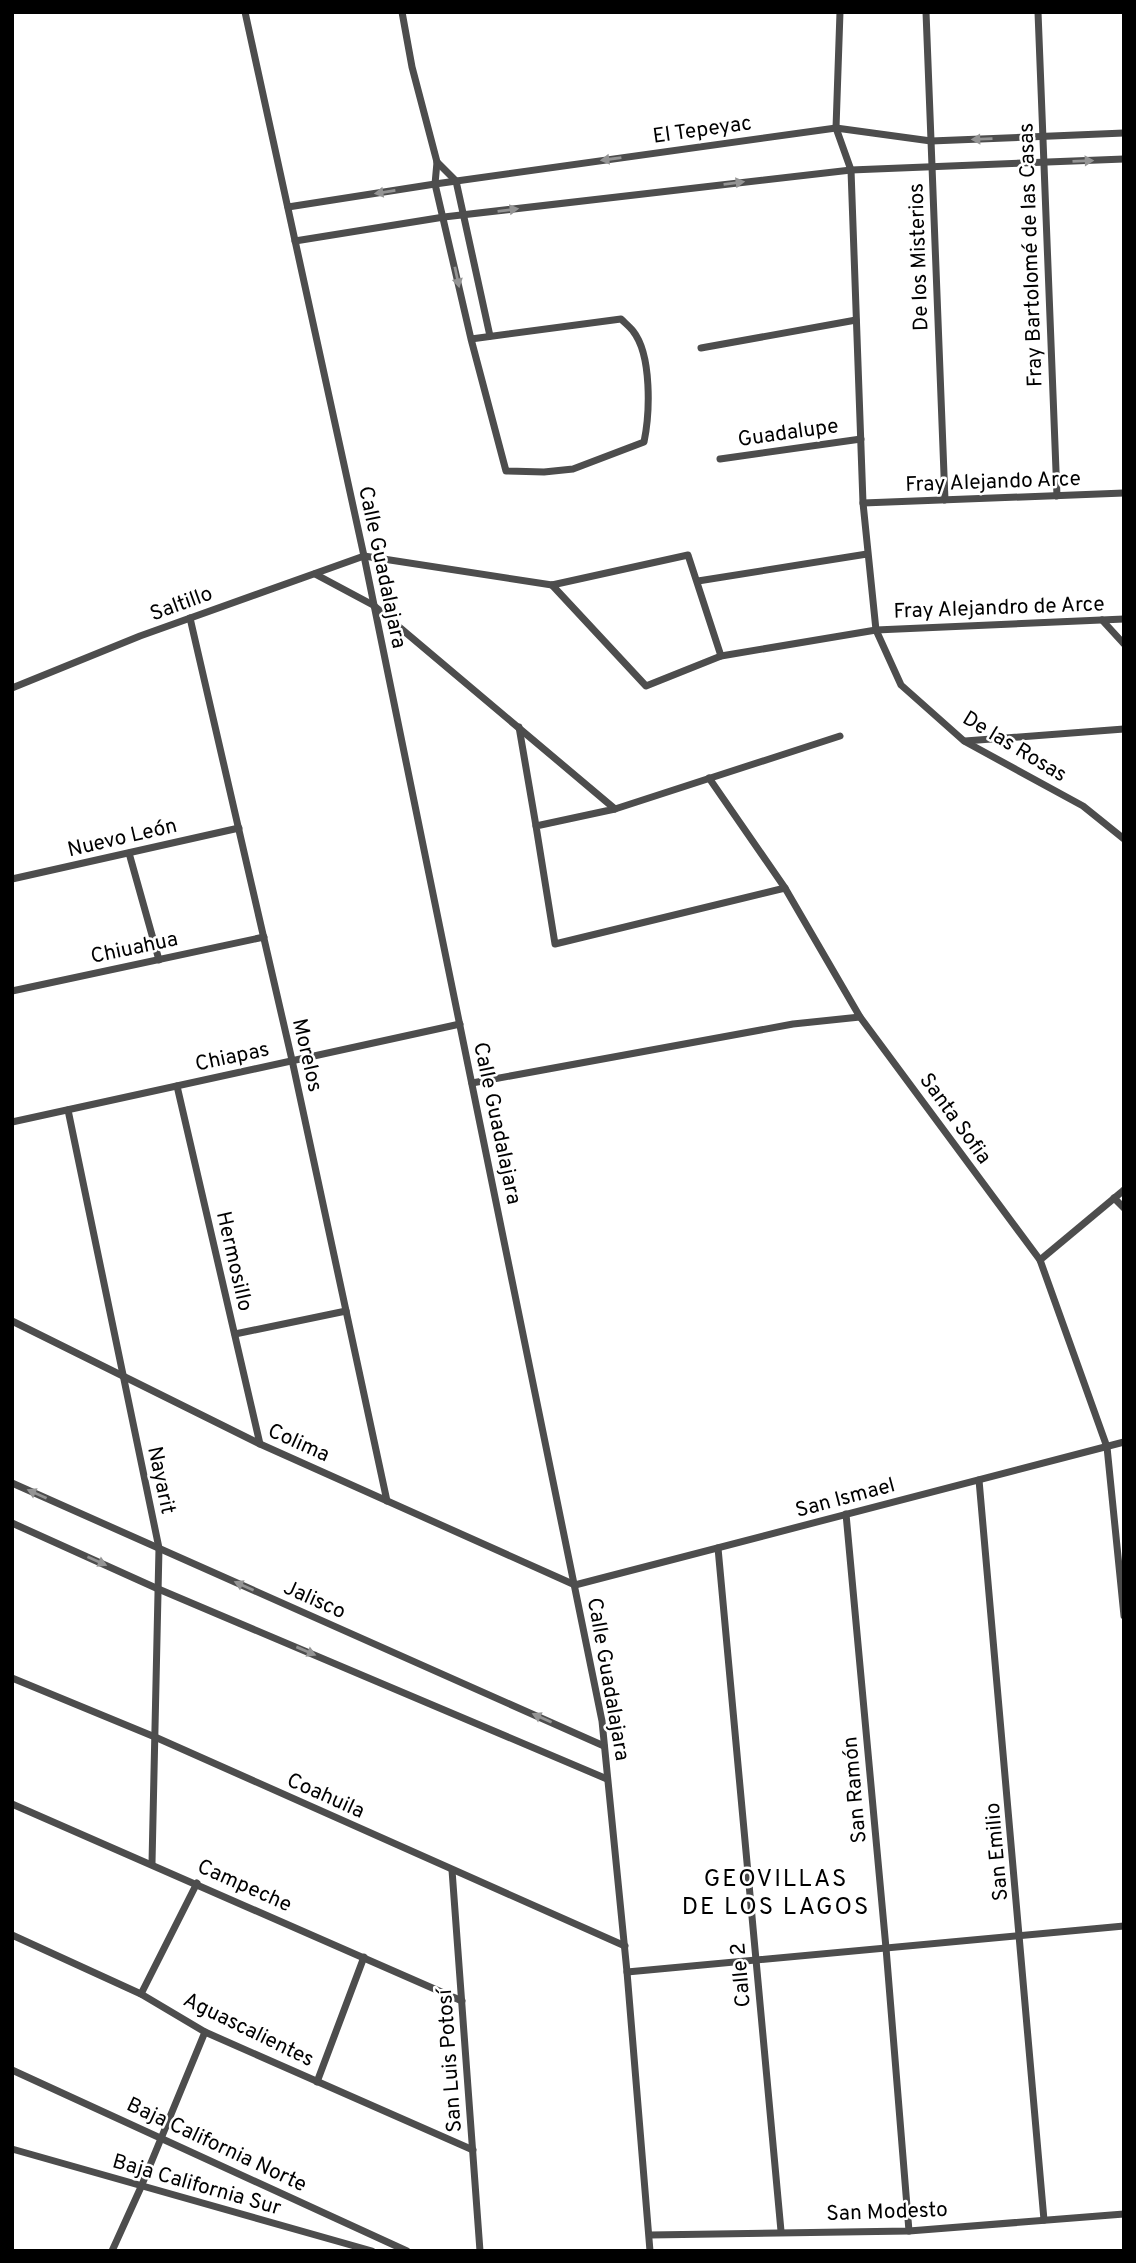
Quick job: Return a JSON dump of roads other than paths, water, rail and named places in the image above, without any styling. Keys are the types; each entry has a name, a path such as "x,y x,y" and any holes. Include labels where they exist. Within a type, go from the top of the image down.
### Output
{"street":[{"name":"Calle Guadalajara","path":"245,12 364,556 575,1585 604,1746 625,1946 650,2251"},
{"path":"402,12 412,67 437,162 435,184 471,339 506,471 544,472 573,469 644,442 649,418 644,355 634,333 621,319 471,339"},
{"name":"De las Rosas","path":"840,12 836,128 850,170 863,503 876,630 901,685 964,741 1083,806 1124,839"},
{"name":"De los Misterios","path":"926,12 945,500"},
{"name":"Fray Bartolomé de las Casas","path":"1038,12 1057,496"},
{"name":"El Tepeyac","path":"288,207 836,128 931,141 1124,133"},
{"path":"295,241 444,217 850,170 1124,159"},
{"path":"437,162 456,181 490,336"},
{"path":"701,348 856,320"},
{"name":"Guadalupe","path":"720,458 861,439"},
{"name":"Fray Alejando Arce","path":"863,503 1124,493"},
{"path":"698,582 867,554"},
{"path":"364,556 552,585 688,555 721,656 646,686 552,585"},
{"name":"Saltillo","path":"12,688 190,618 364,556"},
{"path":"315,574 373,605 615,809"},
{"name":"Morelos","path":"190,618 292,1060 387,1500"},
{"name":"Fray Alejandro de Arce","path":"721,656 876,630 1124,619"},
{"path":"1102,620 1124,644"},
{"path":"519,727 555,944 785,888"},
{"path":"964,741 1124,729"},
{"path":"536,826 615,809 840,736"},
{"name":"Santa Sofia","path":"709,778 785,888 860,1017 1040,1260 1107,1447 1124,1616"},
{"name":"Nuevo León","path":"12,879 239,828"},
{"path":"130,853 159,960"},
{"name":"Chiuahua","path":"12,991 264,937"},
{"path":"472,1083 793,1024 860,1017"},
{"name":"Chiapas","path":"12,1122 460,1024"},
{"name":"Hermosillo","path":"177,1086 260,1444"},
{"name":"Nayarit","path":"68,1110 159,1548 156,1588 152,1863"},
{"path":"1040,1260 1124,1190"},
{"path":"1114,1198 1124,1208"},
{"path":"235,1334 346,1311"},
{"name":"Colima","path":"12,1321 260,1444 575,1585"},
{"name":"San Ismael","path":"575,1585 1124,1442"},
{"name":"San Emilio","path":"979,1480 1044,2220"},
{"name":"Jalisco","path":"12,1483 604,1746"},
{"name":"San Ramón","path":"846,1514 909,2231"},
{"path":"12,1523 156,1588 607,1779"},
{"name":"Calle 2","path":"718,1548 781,2231"},
{"name":"Coahuila","path":"12,1678 155,1737 625,1946"},
{"name":"Campeche","path":"12,1804 462,2000"},
{"name":"San Luis Potosí","path":"452,1870 480,2251"},
{"path":"141,1994 197,1883"},
{"path":"627,1972 1124,1926"},
{"name":"Aguascalientes","path":"12,1935 141,1994 205,2032 473,2150"},
{"path":"317,2082 364,1957"},
{"path":"112,2251 205,2032"},
{"name":"Baja California Norte","path":"12,2070 407,2251"},
{"name":"Baja California Sur","path":"12,2149 372,2251"},
{"name":"San Modesto","path":"650,2235 909,2231 1124,2214"}],"district":[{"name":"GEOVILLAS DE LOS LAGOS","path":"776,1892"}]}
